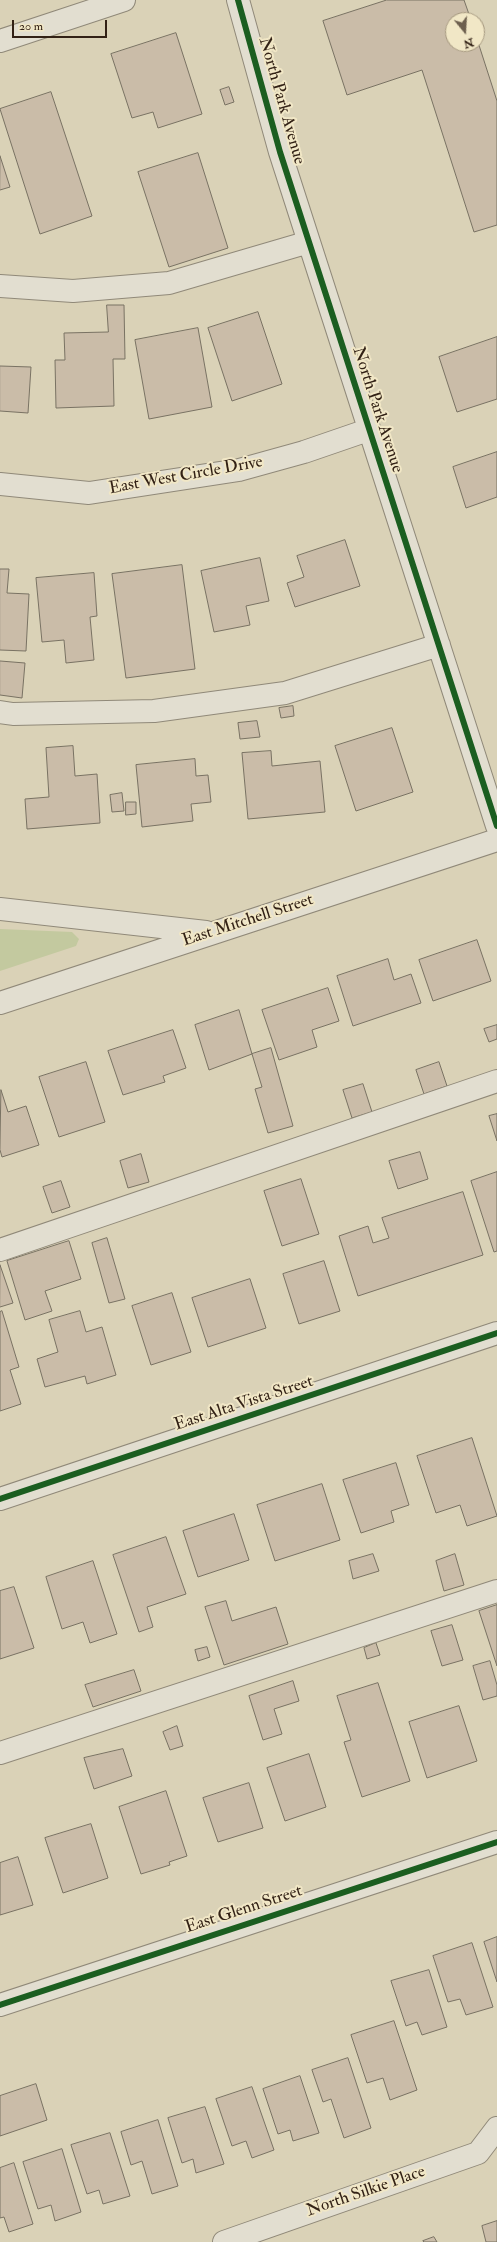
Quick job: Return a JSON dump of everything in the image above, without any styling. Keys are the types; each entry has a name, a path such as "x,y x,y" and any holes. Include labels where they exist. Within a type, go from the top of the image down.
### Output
{"street":[{"path":"0,41 124,0"},
{"name":"North Park Avenue","path":"238,0 280,152 368,430 440,645 497,826"},
{"path":"0,286 73,291 169,283 309,242"},
{"name":"East West Circle Drive","path":"0,484 89,493 97,492 239,470 304,452 368,430"},
{"path":"0,712 12,714 154,711 285,693 440,645"},
{"name":"East Mitchell Street","path":"0,1003 497,840"},
{"path":"0,909 212,933"},
{"path":"0,1250 497,1081"},
{"name":"East Alta Vista Street","path":"0,1498 497,1333"},
{"path":"0,1753 497,1591"},
{"name":"East Glenn Street","path":"0,2005 497,1842"},
{"name":"North Silkie Place","path":"224,2242 478,2153 497,2128"}],"green space":[{"path":"0,929 72,932 79,939 76,946 0,971"}],"building":[{"path":"387,0 464,0 468,12 445,12 445,52 481,52 497,101 497,225 474,232 422,70 347,95 323,21"},
{"path":"176,33 202,114 158,128 153,112 132,118 111,54"},
{"path":"229,87 234,102 225,105 220,90"},
{"path":"51,92 92,216 40,234 0,109"},
{"path":"198,153 228,248 169,267 138,172"},
{"path":"0,156 10,187 0,190"},
{"path":"107,305 124,305 125,359 113,359 114,406 56,408 55,360 65,360 64,333 108,332"},
{"path":"258,312 282,384 232,401 208,328"},
{"path":"198,328 212,407 149,419 135,340"},
{"path":"497,337 497,399 457,412 439,357"},
{"path":"0,366 31,367 28,413 0,411"},
{"path":"497,452 497,497 466,508 453,467"},
{"path":"345,540 360,586 295,607 287,583 304,577 297,556"},
{"path":"260,558 269,601 246,606 250,625 214,632 201,571"},
{"path":"182,565 195,669 126,678 112,574"},
{"path":"0,569 9,569 7,593 29,594 26,651 0,650"},
{"path":"94,573 97,616 90,617 94,660 66,663 64,640 42,642 36,578"},
{"path":"0,661 25,663 22,698 0,695"},
{"path":"293,706 294,716 281,718 279,708"},
{"path":"257,721 260,737 240,739 238,723"},
{"path":"392,728 413,792 356,811 335,746"},
{"path":"73,746 75,776 97,774 100,823 27,829 25,799 49,797 46,748"},
{"path":"271,751 272,766 320,761 325,812 248,819 242,753"},
{"path":"195,759 196,776 208,775 211,802 191,804 193,821 142,827 136,765"},
{"path":"122,793 124,811 112,812 110,795"},
{"path":"126,802 136,802 136,814 126,815"},
{"path":"477,940 491,981 433,1001 419,960"},
{"path":"388,959 394,980 411,974 421,1003 353,1026 337,976"},
{"path":"328,988 339,1021 312,1030 317,1047 279,1060 262,1010"},
{"path":"239,1010 252,1054 209,1070 195,1025"},
{"path":"497,1025 497,1039 489,1042 484,1029"},
{"path":"173,1030 186,1068 163,1076 165,1082 123,1095 108,1051"},
{"path":"271,1048 293,1126 268,1133 255,1089 262,1087 252,1054"},
{"path":"86,1062 105,1122 59,1137 39,1077"},
{"path":"439,1062 447,1086 424,1094 416,1070"},
{"path":"363,1084 372,1112 352,1118 343,1090"},
{"path":"1,1090 8,1112 26,1106 39,1145 2,1157 0,1150"},
{"path":"497,1114 497,1141 489,1116"},
{"path":"420,1152 428,1179 398,1189 389,1161"},
{"path":"141,1154 149,1182 128,1188 120,1161"},
{"path":"497,1172 497,1251 494,1252 471,1181"},
{"path":"301,1179 319,1234 282,1246 264,1191"},
{"path":"61,1181 70,1207 52,1213 43,1187"},
{"path":"463,1192 483,1255 358,1296 339,1236 368,1226 373,1243 389,1238 382,1218"},
{"path":"107,1238 125,1299 109,1303 92,1243"},
{"path":"69,1241 81,1279 45,1291 52,1311 25,1320 7,1261"},
{"path":"324,1261 340,1311 299,1324 283,1274"},
{"path":"0,1265 13,1303 0,1307"},
{"path":"250,1279 266,1328 208,1347 192,1298"},
{"path":"172,1293 191,1352 151,1365 132,1306"},
{"path":"2,1311 19,1367 10,1370 21,1404 0,1411 0,1312"},
{"path":"80,1311 86,1332 102,1327 116,1375 87,1384 85,1376 45,1387 37,1359 58,1352 49,1320"},
{"path":"472,1438 497,1516 467,1526 460,1505 436,1513 417,1456"},
{"path":"396,1463 409,1505 391,1511 394,1522 361,1533 343,1480"},
{"path":"322,1484 340,1540 275,1561 257,1505"},
{"path":"234,1514 249,1560 198,1577 183,1531"},
{"path":"166,1537 186,1594 147,1607 153,1627 139,1632 113,1555"},
{"path":"373,1554 379,1571 353,1579 349,1561"},
{"path":"455,1554 464,1585 444,1591 436,1561"},
{"path":"93,1561 117,1634 90,1643 83,1622 62,1629 46,1577"},
{"path":"14,1587 34,1648 0,1659 0,1591"},
{"path":"226,1601 232,1621 276,1607 288,1644 224,1665 205,1607"},
{"path":"497,1605 497,1666 479,1611"},
{"path":"452,1625 463,1660 442,1666 431,1631"},
{"path":"376,1643 380,1655 367,1659 364,1648"},
{"path":"207,1647 210,1657 198,1661 195,1650"},
{"path":"490,1661 497,1685 497,1696 483,1700 473,1666"},
{"path":"134,1670 141,1691 93,1707 85,1685"},
{"path":"293,1681 299,1701 274,1709 282,1734 263,1740 249,1696"},
{"path":"378,1683 410,1781 362,1797 344,1742 351,1740 337,1696"},
{"path":"459,1706 477,1761 427,1778 409,1722"},
{"path":"177,1726 183,1746 170,1750 163,1732"},
{"path":"123,1749 132,1776 94,1789 84,1758"},
{"path":"309,1754 326,1807 285,1821 267,1768"},
{"path":"249,1783 263,1828 218,1842 203,1798"},
{"path":"166,1791 187,1856 169,1862 170,1865 141,1874 119,1807"},
{"path":"91,1824 108,1878 63,1893 45,1838"},
{"path":"18,1857 33,1905 0,1915 0,1863"},
{"path":"497,1937 497,1982 484,1942"},
{"path":"472,1943 493,2007 466,2015 460,1999 448,2002 433,1956"},
{"path":"429,1970 447,2027 422,2035 417,2022 406,2026 391,1981"},
{"path":"394,2021 417,2090 390,2100 383,2078 367,2083 351,2035"},
{"path":"348,2058 371,2128 344,2138 331,2099 323,2102 312,2070"},
{"path":"300,2076 319,2133 293,2141 290,2130 278,2134 263,2089"},
{"path":"36,2084 47,2120 0,2136 0,2096"},
{"path":"252,2087 274,2150 252,2158 246,2141 232,2146 216,2099"},
{"path":"205,2107 224,2164 196,2173 193,2159 182,2163 168,2118"},
{"path":"158,2120 178,2186 152,2194 142,2161 131,2165 121,2132"},
{"path":"110,2133 130,2196 103,2204 99,2190 87,2194 71,2145"},
{"path":"62,2149 81,2212 55,2221 51,2205 38,2209 23,2162"},
{"path":"14,2163 33,2224 9,2232 4,2217 0,2218 0,2168"},
{"path":"497,2221 497,2242 486,2242 482,2226"},
{"path":"434,2237 437,2242 423,2241"}],"cycle path":[{"path":"238,0 280,152 497,826"},
{"path":"0,1499 497,1333"},
{"path":"0,2005 497,1842"}]}
